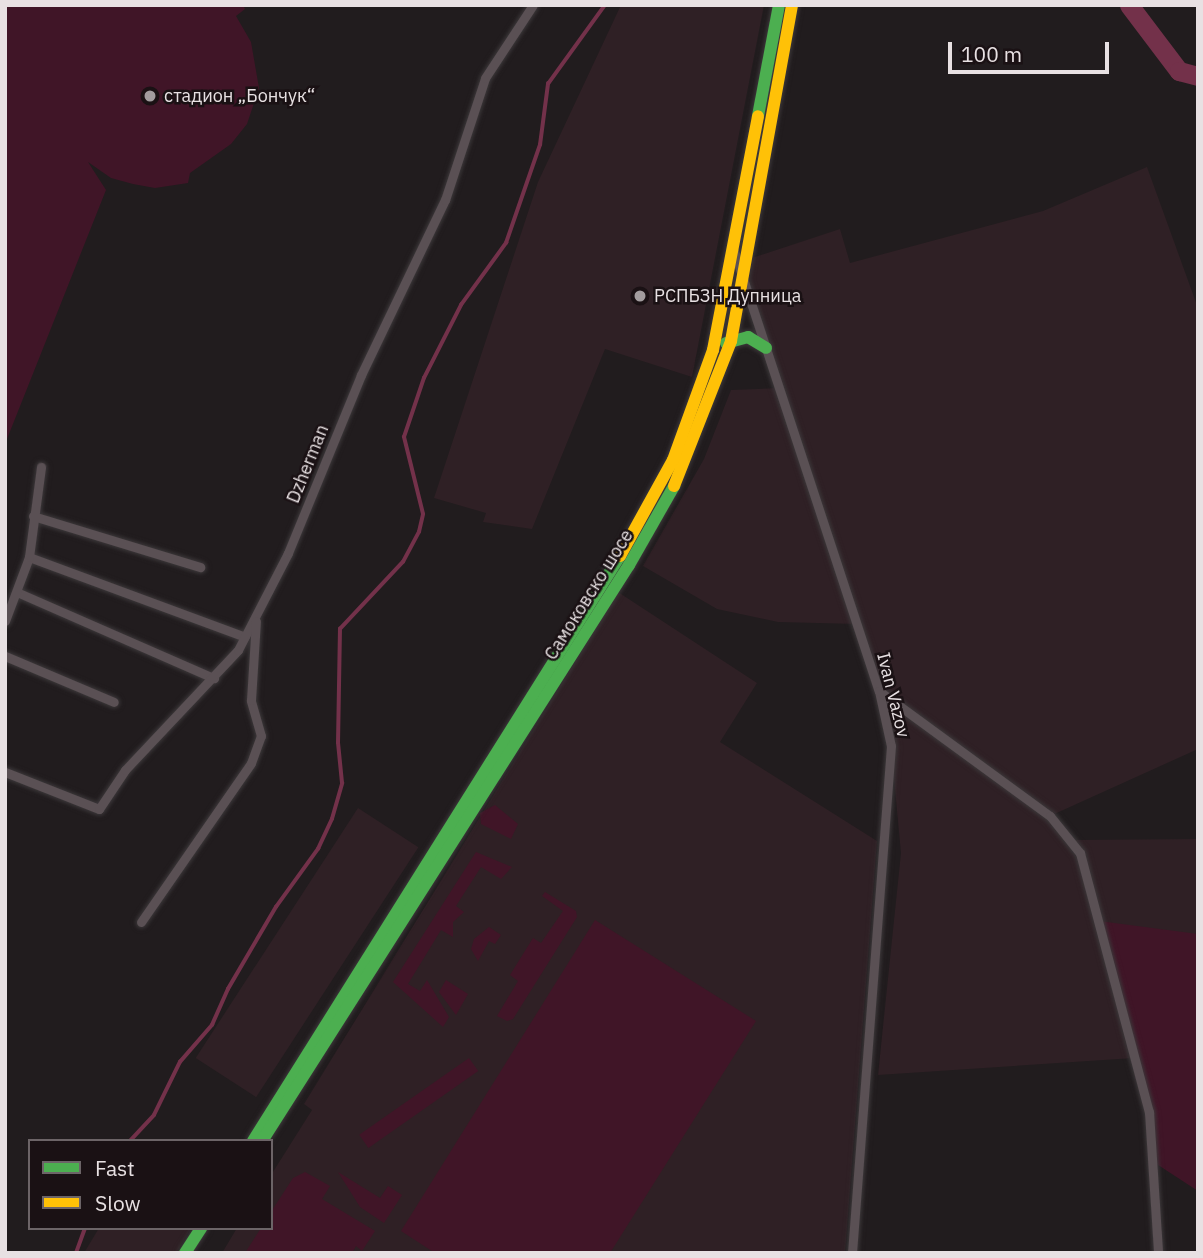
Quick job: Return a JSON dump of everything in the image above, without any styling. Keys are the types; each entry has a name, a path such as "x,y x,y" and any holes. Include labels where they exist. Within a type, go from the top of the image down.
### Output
{"main road":[{"name":"Самоковско шосе","path":"254,1139 649,506 695,411 713,350 779,5"},
{"name":"Самоковско шосе","path":"263,1139 661,513 708,414 731,341 792,5"},
{"path":"713,350 731,341 748,337 766,348"},
{"path":"186,1253 200,1230"}],"street":[{"name":"Dzherman","path":"5,772 99,809 155,736 214,678 245,637 256,619 384,324 446,200 485,78 533,5"},
{"name":"Ivan Vazov","path":"733,248 879,691 891,768 852,1253"},
{"path":"5,621 19,593 29,557 41,467"},
{"path":"33,516 200,567"},
{"path":"29,557 245,637"},
{"path":"19,593 214,678"},
{"path":"141,922 251,764 261,736 251,700 256,619"},
{"path":"5,656 114,702"},
{"path":"879,691 1050,816 1080,853 1149,1112 1157,1253"}],"shaded area":[{"name":"стадион „Бончук“","path":"5,5 243,5 245,9 236,16 251,42 259,88 247,124 231,144 190,173 188,183 155,188 133,184 111,178 88,162 106,190 5,444"},
{"path":"621,5 764,5 692,377 605,349 532,529 483,522 486,513 434,498 538,182"},
{"path":"1147,167 1198,308 1198,749 1050,816 1073,840 1198,839 1198,934 1134,1058 878,1075 901,853 891,746 857,624 778,622 717,609 643,566 704,459 731,390 779,388 743,276 746,260 840,229 850,263 1043,211"},
{"path":"618,592 757,683 720,742 877,841 845,1253 222,1253 236,1230 273,1230 273,1172 312,1110 304,1104"},
{"path":"495,805 518,824 511,839 481,824 480,813"},
{"path":"358,808 418,847 256,1097 196,1058"},
{"path":"476,852 512,867 501,879 481,867 456,906 464,912 453,922 453,937 441,930 408,984 420,991 427,980 449,1017 443,1027 393,982"},
{"path":"545,892 576,911 577,917 513,1019 507,1021 497,1016 518,981 510,975 533,938 541,943 563,911 542,896"},
{"path":"595,920 756,1021 610,1253 435,1253 401,1231"},
{"path":"1099,921 1198,934 1198,1191 1155,1163 1149,1112"},
{"path":"489,927 501,935 495,944 489,941 478,961 471,949 474,939"},
{"path":"446,980 468,994 456,1015 439,992"},
{"path":"469,1058 478,1071 368,1148 359,1135"},
{"path":"305,1172 330,1186 322,1199 375,1231 362,1251 356,1246 352,1253 245,1253 260,1230 273,1230 273,1209 293,1178"},
{"path":"338,1172 380,1198 388,1186 402,1195 384,1223 360,1207"},
{"path":"98,1230 190,1230 176,1253 84,1253"}],"waterway":[{"path":"132,1139 154,1115 180,1062 212,1025 228,989 276,907 318,849 332,819 342,783 338,743 340,629 403,562 419,532 423,514 404,437 424,378 461,305 506,243 540,145 548,84 605,5"},
{"path":"1129,5 1179,71 1198,76"},
{"path":"76,1253 84,1230"}],"traffic: fast":[{"path":"758,116 779,5"},
{"path":"726,343 748,337 766,348"},
{"path":"263,1139 629,565 674,486"},
{"path":"254,1139 620,556"},
{"path":"185,1253 200,1230"}],"traffic: slow":[{"path":"674,486 731,341 792,5"},
{"path":"620,556 673,460 713,350 758,116"}],"place":[{"name":"стадион „Бончук“","path":"150,96"},
{"name":"РСПБЗН Дупница","path":"640,296"}]}
